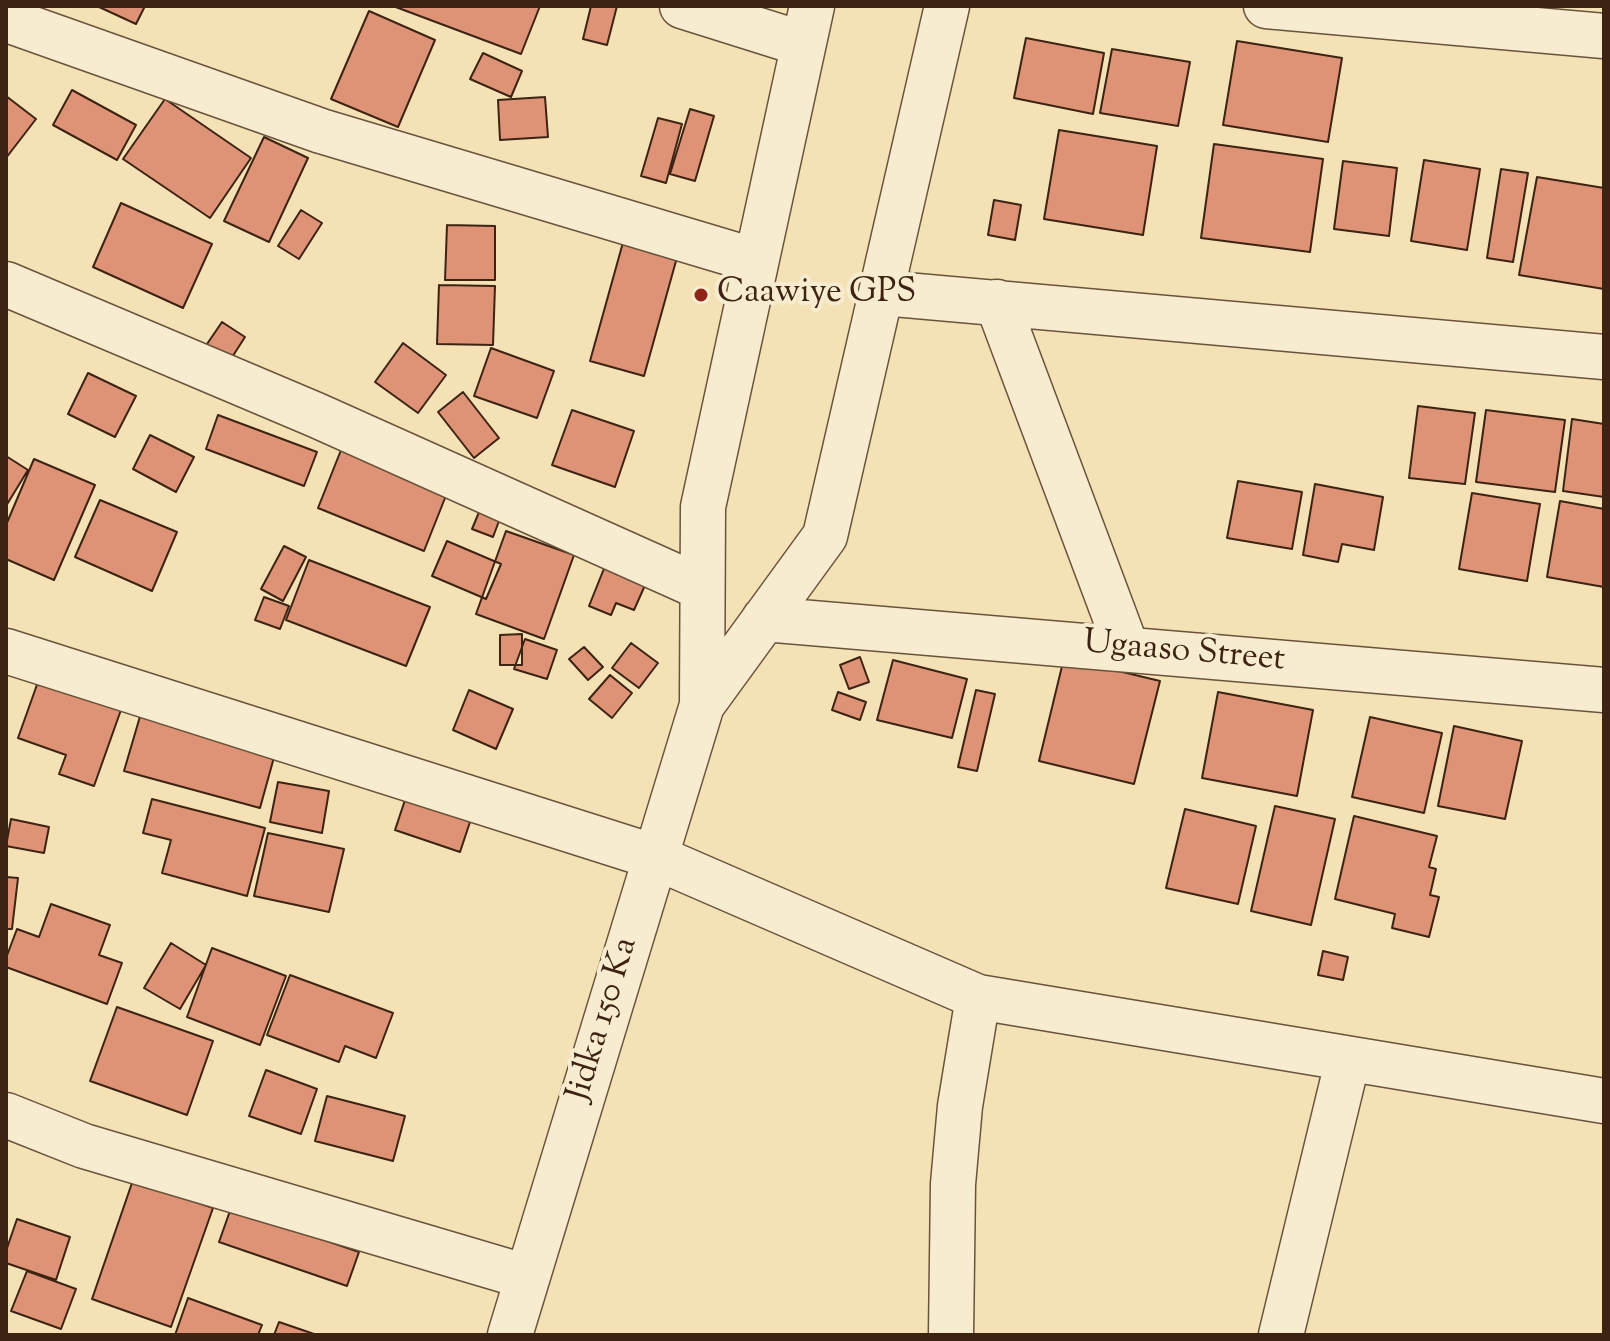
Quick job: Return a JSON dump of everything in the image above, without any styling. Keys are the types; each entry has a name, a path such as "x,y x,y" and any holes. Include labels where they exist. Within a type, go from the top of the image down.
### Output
{"street":[{"path":"682,6 808,25 703,507 702,705"},
{"path":"702,705 825,536 947,6"},
{"path":"1266,6 1604,36"},
{"path":"14,25 321,131 756,261"},
{"path":"6,284 316,415 702,588"},
{"path":"883,293 1604,357"},
{"path":"997,302 1127,649"},
{"name":"Ugaaso Street","path":"764,619 1604,690"},
{"path":"6,651 655,857 978,997 1604,1101"},
{"name":"Jidka 150 Ka","path":"510,1335 702,705"},
{"path":"951,1335 953,1184 960,1106 978,997"},
{"path":"1281,1335 1348,1059"},
{"path":"6,1115 84,1146 527,1277"}],"building":[{"path":"97,6 145,6 136,24"},
{"path":"393,6 540,6 521,54"},
{"path":"591,6 617,6 607,45 583,39"},
{"path":"369,11 435,40 398,127 331,99"},
{"path":"1026,38 1104,53 1093,114 1014,98"},
{"path":"1237,41 1342,58 1328,142 1223,125"},
{"path":"1112,49 1190,62 1178,126 1100,113"},
{"path":"483,53 522,71 511,97 470,79"},
{"path":"72,90 136,125 117,160 53,125"},
{"path":"6,96 36,119 6,158"},
{"path":"545,97 548,137 500,140 498,100"},
{"path":"165,99 251,158 210,218 123,159"},
{"path":"690,109 714,116 695,181 670,174"},
{"path":"658,118 682,124 666,183 641,176"},
{"path":"1059,130 1157,146 1143,235 1044,219"},
{"path":"264,137 308,158 269,242 224,221"},
{"path":"1214,144 1323,159 1310,252 1201,238"},
{"path":"1424,160 1480,169 1467,250 1411,241"},
{"path":"1343,161 1397,168 1389,236 1334,229"},
{"path":"1501,169 1528,173 1513,262 1487,258"},
{"path":"1537,177 1604,188 1604,289 1519,275"},
{"path":"994,200 1021,205 1015,240 988,235"},
{"path":"121,203 212,244 183,308 93,267"},
{"path":"301,210 322,223 299,259 278,246"},
{"path":"447,225 495,226 495,280 445,280"},
{"path":"627,228 681,243 644,376 590,361"},
{"path":"439,285 495,286 493,345 437,344"},
{"path":"222,322 245,337 229,362 205,347"},
{"path":"403,343 446,375 418,413 375,382"},
{"path":"491,348 554,371 537,418 474,396"},
{"path":"88,373 136,396 115,437 68,414"},
{"path":"463,392 499,438 474,458 438,412"},
{"path":"1418,406 1475,413 1465,484 1409,478"},
{"path":"572,410 634,431 615,487 552,465"},
{"path":"1486,410 1565,420 1555,492 1476,482"},
{"path":"218,415 317,452 304,486 206,449"},
{"path":"1572,419 1604,424 1604,497 1563,491"},
{"path":"150,435 194,457 176,492 133,469"},
{"path":"343,445 449,488 424,551 318,508"},
{"path":"6,456 28,470 6,506"},
{"path":"34,459 95,485 54,580 6,559 6,525"},
{"path":"1238,481 1302,492 1292,549 1227,538"},
{"path":"1315,484 1383,497 1374,550 1342,544 1338,562 1303,555"},
{"path":"1472,493 1540,504 1527,581 1459,569"},
{"path":"100,500 177,532 152,591 75,557"},
{"path":"1560,501 1604,509 1604,587 1547,577"},
{"path":"482,505 502,513 493,537 472,529"},
{"path":"506,531 574,555 544,639 476,614"},
{"path":"447,541 501,564 486,599 432,576"},
{"path":"284,546 306,557 283,601 261,589"},
{"path":"309,560 430,607 406,666 286,620"},
{"path":"605,566 646,583 634,610 616,603 611,615 589,606"},
{"path":"264,597 289,606 280,629 255,620"},
{"path":"522,634 522,665 500,665 500,635"},
{"path":"525,639 557,650 547,679 514,669"},
{"path":"631,643 658,663 639,688 612,668"},
{"path":"584,647 603,667 588,680 569,659"},
{"path":"860,657 869,682 849,689 840,665"},
{"path":"1064,658 1160,681 1134,784 1039,761"},
{"path":"893,660 967,679 952,738 877,720"},
{"path":"610,675 632,693 612,718 589,699"},
{"path":"39,679 122,707 94,786 59,774 66,755 18,738"},
{"path":"469,690 513,709 496,749 453,730"},
{"path":"976,690 995,694 977,771 958,767"},
{"path":"838,692 866,702 860,720 832,710"},
{"path":"1218,692 1313,710 1297,796 1202,778"},
{"path":"141,713 276,750 260,808 124,771"},
{"path":"1370,717 1442,733 1424,813 1352,797"},
{"path":"1454,726 1522,741 1505,819 1438,806"},
{"path":"413,776 478,798 460,852 395,830"},
{"path":"278,782 329,791 322,833 270,822"},
{"path":"152,799 265,828 247,896 162,873 171,840 143,833"},
{"path":"1275,806 1335,819 1311,925 1251,911"},
{"path":"1185,809 1256,826 1238,904 1166,888"},
{"path":"1354,816 1437,836 1429,867 1436,869 1430,895 1439,897 1429,937 1392,928 1395,914 1335,899"},
{"path":"11,819 49,827 44,853 6,846"},
{"path":"268,833 344,849 329,912 254,896"},
{"path":"6,877 18,878 12,929 6,929"},
{"path":"51,904 110,925 99,955 122,963 107,1004 6,967 6,958 17,929 39,937"},
{"path":"171,943 206,965 180,1009 144,988"},
{"path":"212,948 286,976 260,1045 187,1017"},
{"path":"1323,951 1348,957 1343,980 1318,975"},
{"path":"290,975 393,1013 376,1058 345,1046 339,1062 267,1035"},
{"path":"117,1007 213,1041 187,1115 90,1081"},
{"path":"266,1070 317,1089 301,1134 249,1116"},
{"path":"327,1096 405,1116 393,1161 315,1141"},
{"path":"133,1180 213,1208 171,1327 92,1299"},
{"path":"231,1208 359,1252 347,1286 219,1242"},
{"path":"17,1219 70,1237 56,1280 6,1263 6,1251"},
{"path":"27,1271 76,1289 61,1329 11,1311"},
{"path":"188,1298 262,1325 258,1335 175,1335"},
{"path":"279,1322 317,1335 274,1335"}],"place":[{"name":"Caawiye GPS","path":"701,295"}]}
